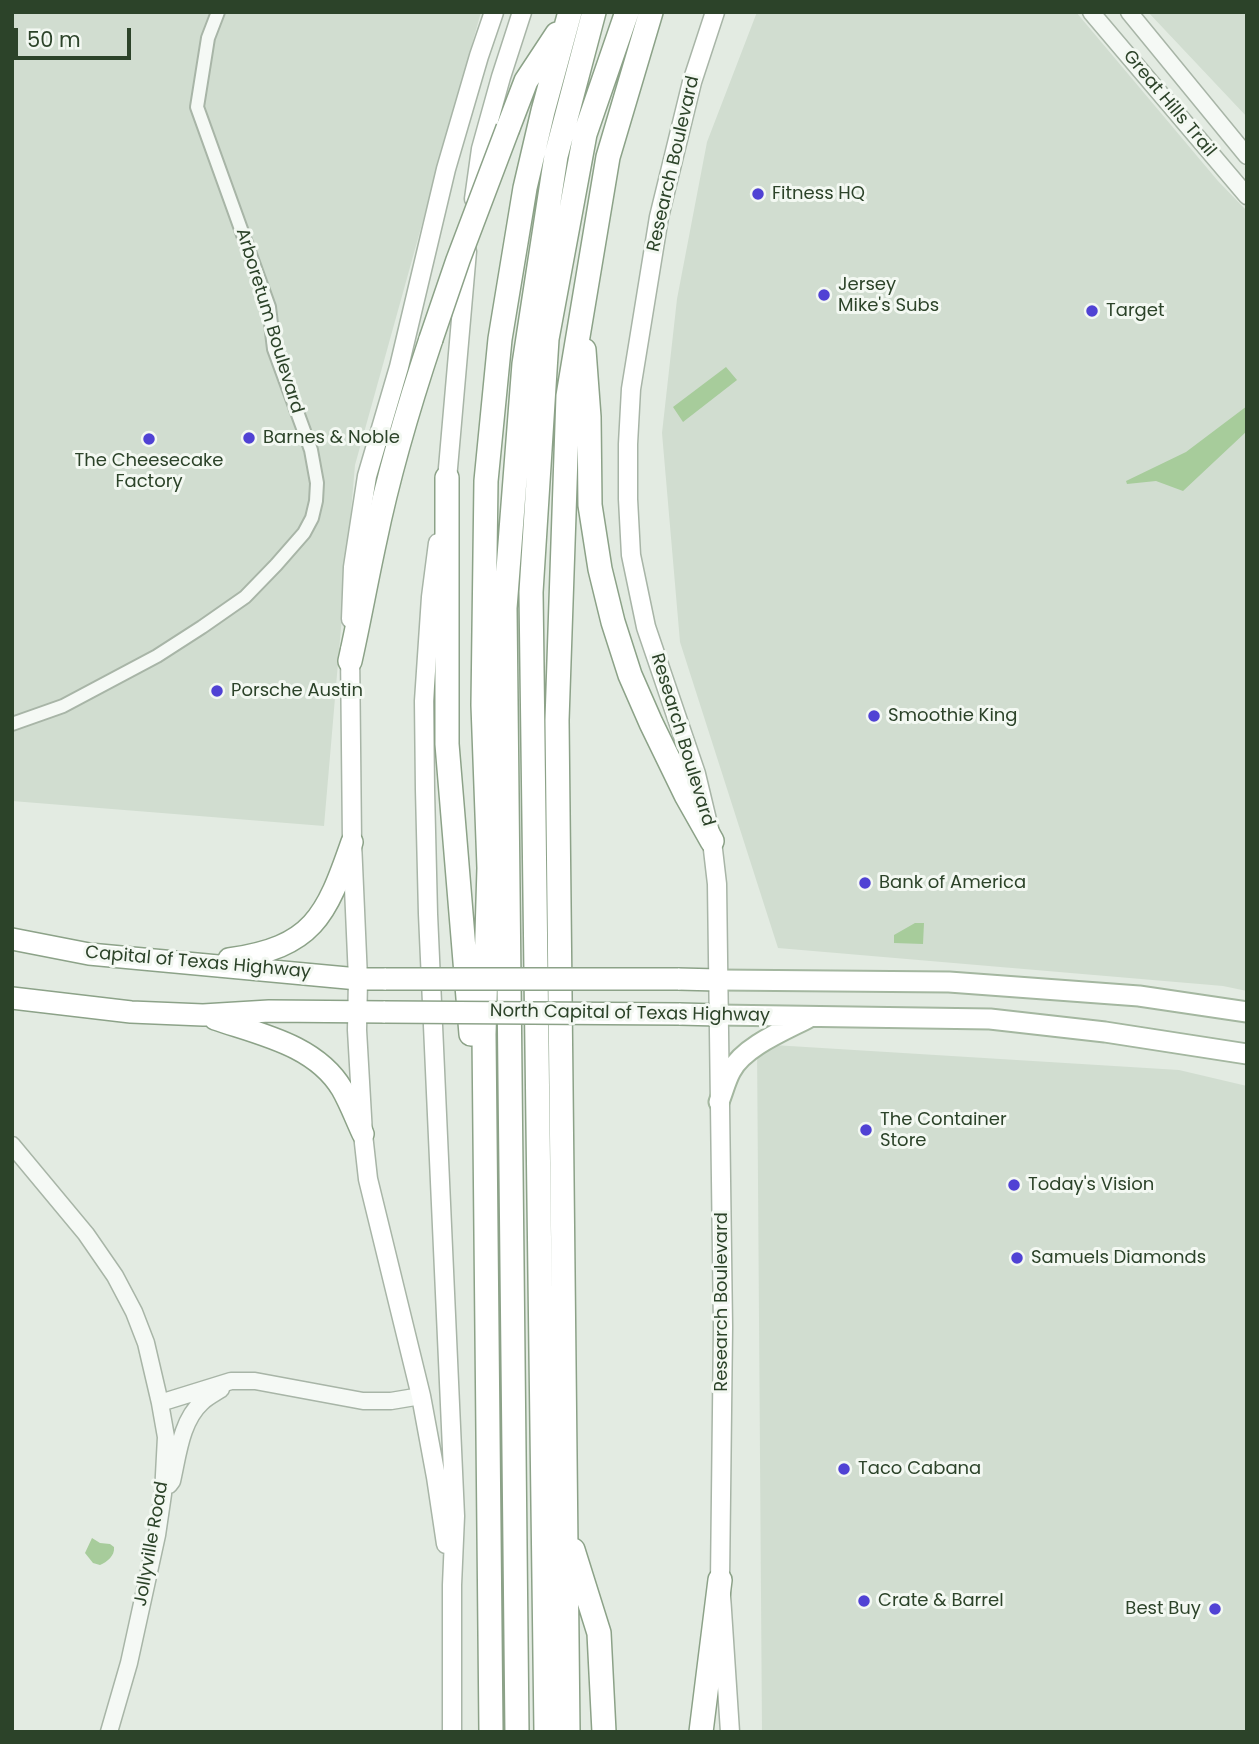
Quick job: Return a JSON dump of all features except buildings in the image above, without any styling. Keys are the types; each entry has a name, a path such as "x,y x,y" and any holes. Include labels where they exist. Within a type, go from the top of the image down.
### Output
{"highway":[{"path":"517,1732 505,608 526,351 556,156 594,12"},
{"path":"546,1732 531,592 547,339 585,134 627,12"},
{"path":"568,1732 557,720 568,396 608,157 652,12"},
{"path":"350,662 388,486 408,408 431,339 526,81 570,14"},
{"path":"491,1732 484,1034 488,869 483,705 486,481 500,339 523,200 543,111 570,14"},
{"path":"581,314 589,416 590,505 600,569 630,675 669,759 712,841"},
{"path":"447,478 447,744 472,1044 485,1081"},
{"path":"192,964 259,954 290,943 314,922 326,906 337,886 352,842"},
{"name":"Capital of Texas Highway","path":"12,939 89,954 358,979 386,979"},
{"name":"North Capital of Texas Highway","path":"386,979 718,979"},
{"name":"North Capital of Texas Highway","path":"12,998 131,1012 203,1015 386,1012 718,1015"},
{"path":"203,1015 306,1052 322,1065 341,1087 363,1133"},
{"path":"566,1524 598,1633 604,1732"},
{"path":"701,1732 720,1580"}],"main road":[{"path":"452,1586 421,1396 368,1179 356,1012 358,979 352,842 350,662 353,567 367,476 399,367 446,169 494,12"},
{"path":"452,1732 455,1516 428,914 424,714 431,597 447,478 468,247 481,149 522,12"},
{"name":"Research Boulevard","path":"715,12 692,82 659,217 631,389 628,499 631,555 646,627 696,774 712,841 717,884 723,1327 720,1580 730,1732"},
{"name":"North Capital of Texas Highway","path":"718,979 949,982 1139,996 1247,1012"},
{"name":"North Capital of Texas Highway","path":"718,1015 990,1019 1105,1032 1247,1054"},
{"path":"719,1102 732,1068 744,1055 812,1016"}],"street":[{"name":"Arboretum Boulevard","path":"12,724 63,706 157,656 202,627 245,597 304,533 312,517 317,483 311,450 274,349 269,307 197,107 208,38 218,12"},
{"name":"Great Hills Trail","path":"1091,12 1247,196"},
{"name":"Great Hills Trail","path":"1129,12 1247,156"},
{"name":"Jollyville Road","path":"12,1145 86,1234 116,1276 146,1343 166,1437 163,1494 157,1535 129,1663 109,1732"},
{"path":"163,1494 172,1481 190,1416 202,1401 231,1381"},
{"path":"160,1403 231,1381 256,1381 363,1401 391,1401 421,1396"}],"shaded area":[{"path":"12,12 481,12 355,465 324,826 12,801"},
{"path":"757,12 1076,12 1218,181 1247,211 1247,991 1223,986 778,948 680,642 662,433 677,299 707,142"},
{"path":"1148,12 1247,12 1247,117"},
{"path":"726,367 737,380 683,422 673,407"},
{"path":"1247,406 1247,431 1183,491 1156,481 1127,484 1126,481 1186,452"},
{"path":"915,923 924,923 923,944 894,943 894,935"},
{"path":"757,1044 1179,1070 1247,1086 1247,1732 762,1732"},
{"path":"92,1538 114,1547 110,1558 100,1565 93,1563 85,1553"}],"place":[{"name":"Fitness HQ","path":"758,194"},
{"name":"Jersey Mike's Subs","path":"824,295"},
{"name":"Target","path":"1092,311"},
{"name":"Barnes & Noble","path":"249,438"},
{"name":"The Cheesecake Factory","path":"149,439"},
{"name":"Porsche Austin","path":"217,691"},
{"name":"Smoothie King","path":"874,716"},
{"name":"Bank of America","path":"865,883"},
{"name":"The Container Store","path":"866,1130"},
{"name":"Today's Vision","path":"1014,1185"},
{"name":"Samuels Diamonds","path":"1017,1258"},
{"name":"Taco Cabana","path":"844,1469"},
{"name":"Crate & Barrel","path":"864,1601"},
{"name":"Best Buy","path":"1215,1609"}]}
